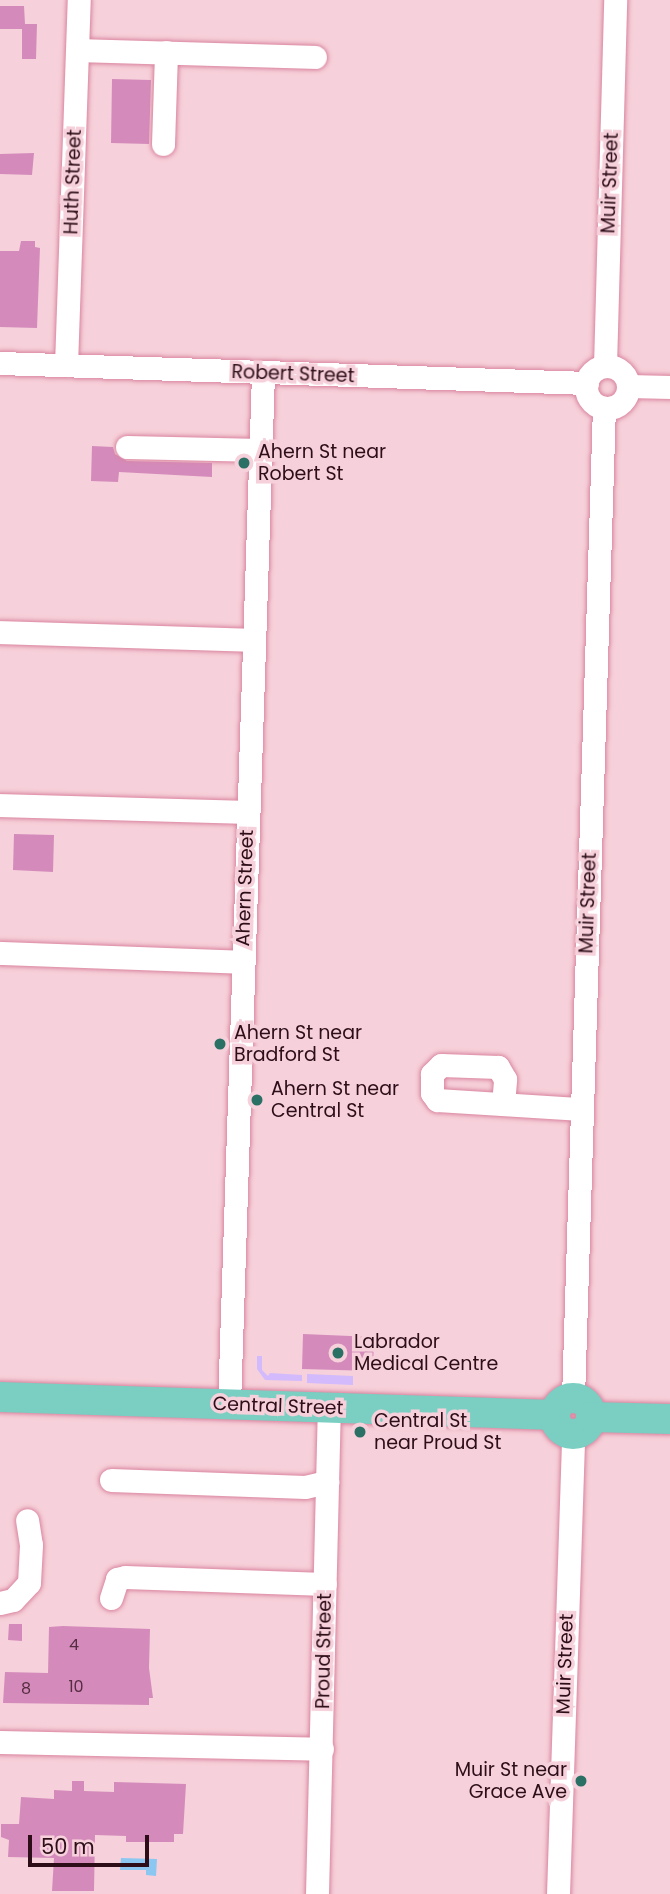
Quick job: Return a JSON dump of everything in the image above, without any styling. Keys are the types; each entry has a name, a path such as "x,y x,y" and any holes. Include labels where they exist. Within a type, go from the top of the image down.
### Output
{"main road":[{"name":"Central Street","path":"0,1397 670,1419"}],"street":[{"name":"Huth Street","path":"66,365 79,0"},
{"name":"Muir Street","path":"606,366 615,0"},
{"path":"79,50 315,57"},
{"path":"163,144 166,52"},
{"name":"Robert Street","path":"0,363 587,383"},
{"path":"606,366 623,373 629,386 620,404 604,408 590,399 587,383 591,373 606,366"},
{"name":"Ahern Street","path":"229,1404 263,373"},
{"path":"629,386 670,387"},
{"name":"Muir Street","path":"558,1894 604,408"},
{"path":"127,447 261,450"},
{"path":"0,632 254,639"},
{"path":"0,805 247,812"},
{"path":"0,953 243,962"},
{"path":"503,1104 582,1109"},
{"name":"Proud Street","path":"317,1894 329,1408"},
{"path":"111,1480 305,1487 327,1482"},
{"path":"0,1603 13,1600 29,1583 31,1545 27,1520"},
{"path":"111,1598 117,1579 125,1577 325,1584"},
{"path":"0,1742 321,1749"}],"shaded area":[{"path":"257,1356 262,1356 262,1370 268,1376 270,1373 302,1375 302,1381 265,1380 257,1369"},
{"path":"307,1374 353,1376 353,1385 307,1383"}],"water":[{"path":"121,1858 157,1859 156,1876 146,1875 146,1870 120,1870"}],"building":[{"path":"0,6 24,6 25,24 37,24 36,59 22,59 22,29 0,29"},
{"path":"112,79 151,80 149,144 111,143"},
{"path":"34,153 32,175 0,174 0,154"},
{"path":"21,241 35,241 35,247 40,248 37,328 0,327 0,251 19,251"},
{"path":"92,446 113,447 115,454 127,461 212,463 212,477 119,472 118,482 91,481"},
{"path":"14,834 54,835 53,872 13,870"},
{"name":"Labrador Medical Centre","path":"303,1334 374,1337 373,1371 302,1369"},
{"path":"9,1624 22,1624 22,1641 8,1640"},
{"path":"49,1627 150,1629 149,1668 153,1698 149,1698 149,1705 3,1703 5,1672 48,1673"},
{"path":"72,1781 84,1781 84,1791 114,1792 114,1782 186,1784 183,1834 174,1834 174,1842 126,1842 126,1836 95,1835 94,1891 52,1891 54,1858 8,1857 9,1840 1,1837 1,1824 19,1824 21,1797 54,1799 54,1790 72,1791"}],"place":[{"name":"Ahern St near Robert St","path":"244,463"},
{"name":"Ahern St near Bradford St","path":"220,1044"},
{"name":"Ahern St near Central St","path":"257,1100"},
{"name":"Labrador Medical Centre","path":"338,1353"},
{"name":"Central St near Proud St","path":"360,1432"},
{"name":"Muir St near Grace Ave","path":"581,1781"}]}
